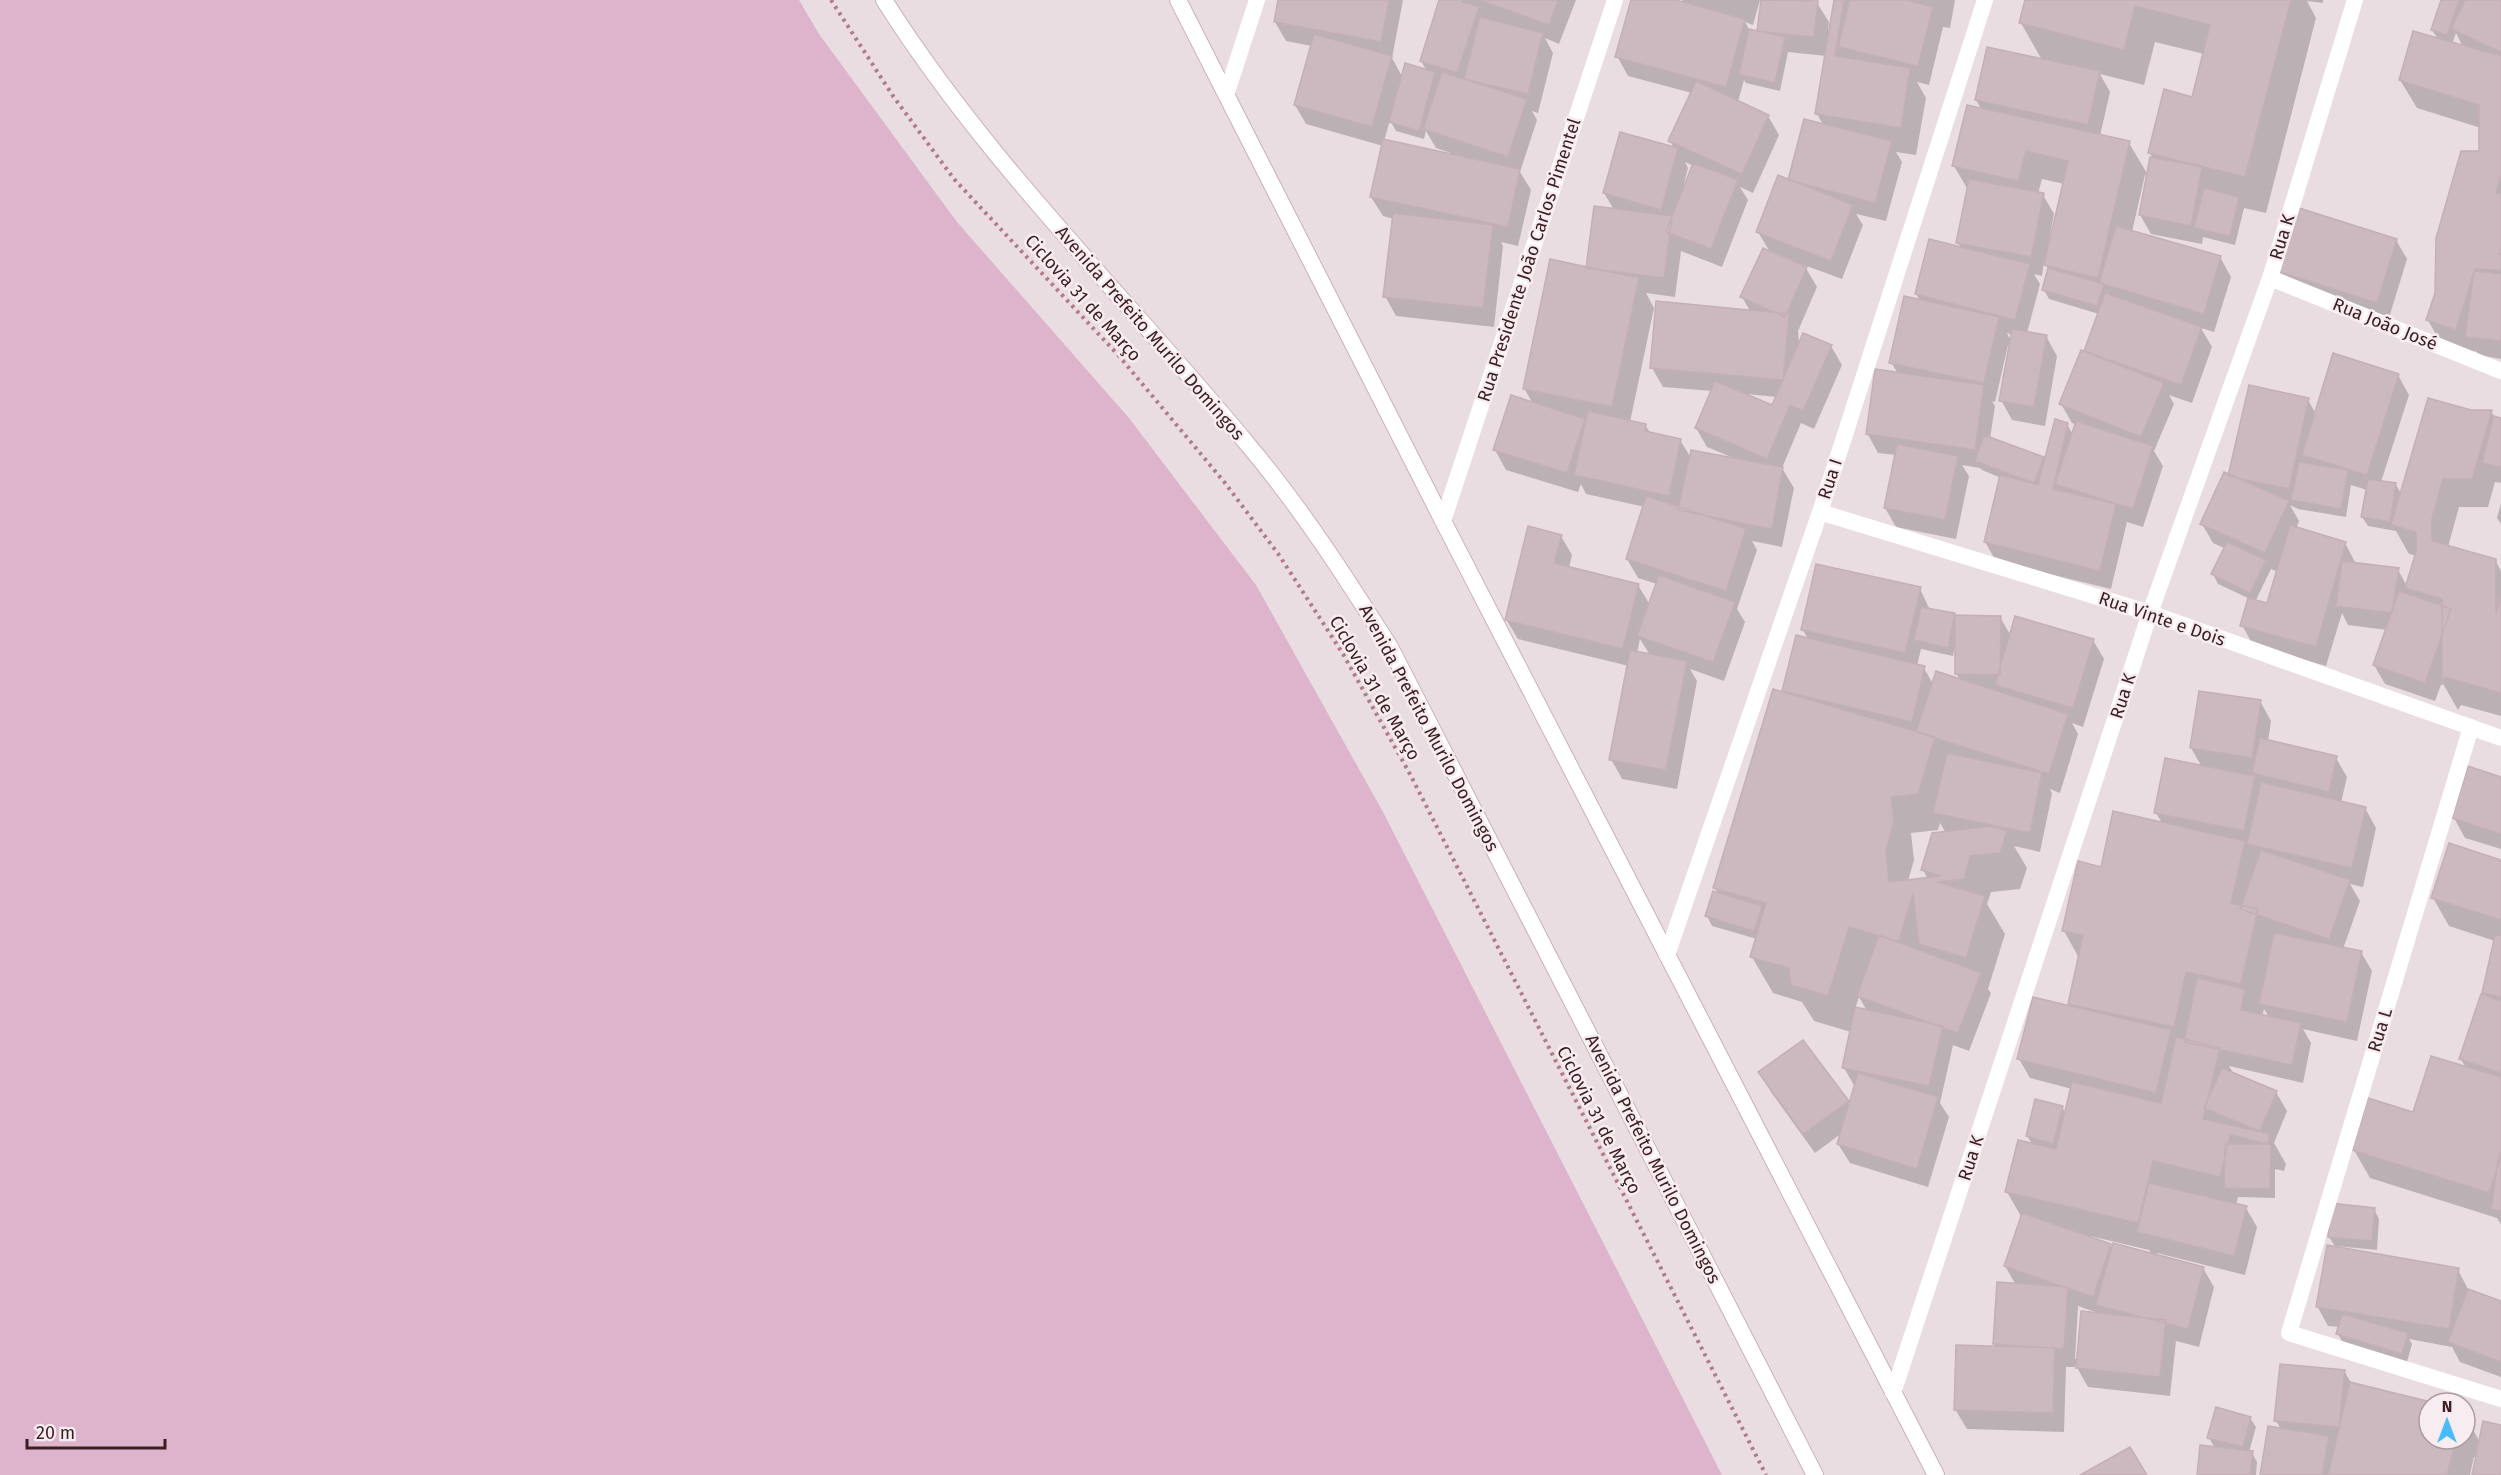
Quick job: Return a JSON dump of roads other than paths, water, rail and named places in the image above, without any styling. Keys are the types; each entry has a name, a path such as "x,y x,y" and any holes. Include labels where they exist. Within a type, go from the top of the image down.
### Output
{"street":[{"name":"Avenida Prefeito Murilo Domingos","path":"884,0 915,49 1014,176 1251,448 1339,566 1390,647 1459,778 1815,1475"},
{"path":"1178,0 1227,92 1443,521 1936,1475"},
{"path":"1227,92 1257,0"},
{"name":"Rua Presidente João Carlos Pimentel","path":"1443,521 1615,0"},
{"name":"Rua I","path":"1667,955 1820,512 1985,0"},
{"name":"Rua K","path":"1893,1393 2150,614 2270,278 2355,0"},
{"name":"Rua João José","path":"2270,278 2501,371"},
{"name":"Rua Vinte e Dois","path":"1820,512 2150,614 2501,738"},
{"name":"Rua L","path":"2471,727 2289,1333 2501,1399"}]}
